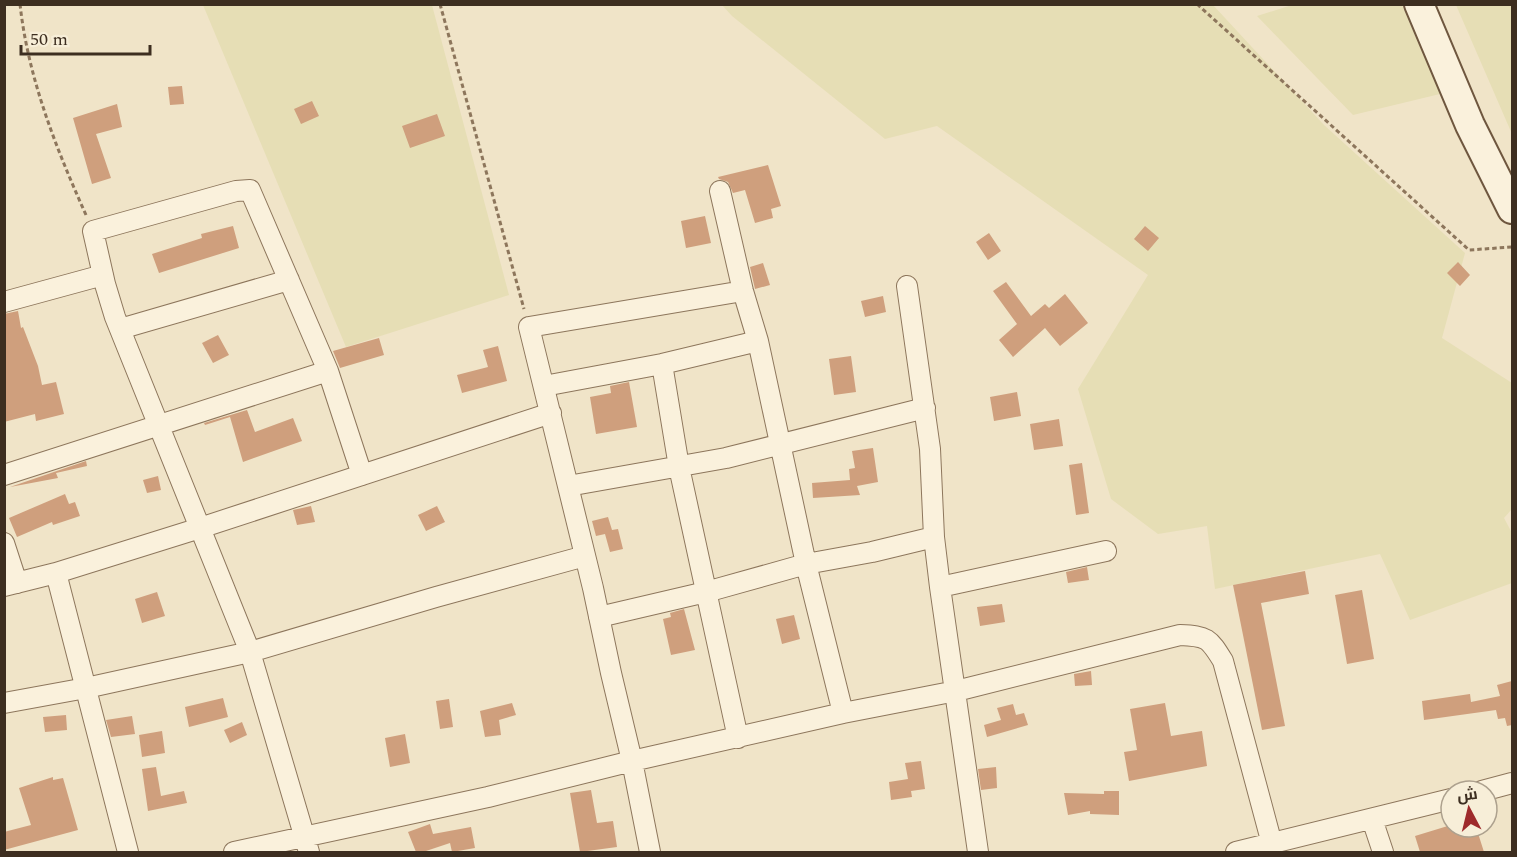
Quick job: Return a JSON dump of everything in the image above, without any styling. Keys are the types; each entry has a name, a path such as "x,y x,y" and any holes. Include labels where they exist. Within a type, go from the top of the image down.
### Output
{"street":[{"path":"1419,4 1470,125 1512,209"},
{"path":"307,845 250,652 120,329 93,231 246,189 250,192 328,371 362,475"},
{"path":"720,191 743,291 758,341 806,564 843,712"},
{"path":"4,302 103,274"},
{"path":"120,329 289,280"},
{"path":"907,286 930,449 934,537 940,587 978,852"},
{"path":"650,852 632,761 610,673 585,555 529,327 743,291"},
{"path":"544,386 662,364 758,341"},
{"path":"662,364 680,467 738,738"},
{"path":"4,475 328,371"},
{"path":"568,486 680,467 925,408"},
{"path":"4,543 11,585 200,528 551,412"},
{"path":"599,617 706,592 806,564 872,552 934,537"},
{"path":"940,587 1106,551"},
{"path":"4,703 86,688 250,652 585,555"},
{"path":"56,573 128,852"},
{"path":"234,852 307,845 632,761 843,712 956,691 1180,635 1201,636 1213,645 1223,661 1272,844"},
{"path":"1241,852 1439,802"},
{"path":"1372,819 1383,852"}],"path":[{"path":"20,4 32,75 63,165 93,231"},
{"path":"440,4 529,327"},
{"path":"1197,4 1469,250 1512,247"}],"shaded area":[{"path":"203,5 432,5 509,295 346,347"},
{"path":"722,5 1213,5 1324,125 1465,253 1442,338 1512,383 1512,509 1504,518 1512,533 1512,583 1410,620 1380,554 1215,589 1207,526 1158,534 1111,499 1078,389 1148,275 937,126 885,139 732,16"},
{"path":"1292,5 1402,5 1440,94 1353,115 1257,16"},
{"path":"1456,5 1512,5 1512,134"}],"building":[{"path":"182,86 184,104 170,105 168,87"},
{"path":"312,101 319,116 301,124 294,109"},
{"path":"117,104 122,127 96,134 111,178 92,184 73,118"},
{"path":"437,114 445,136 410,148 402,126"},
{"path":"768,165 781,206 771,209 773,218 755,223 745,190 733,193 728,182 718,177"},
{"path":"705,216 711,243 686,248 681,221"},
{"path":"233,226 239,248 159,273 152,254 202,238 201,234"},
{"path":"1145,226 1159,238 1148,251 1134,239"},
{"path":"989,233 1001,251 988,260 976,242"},
{"path":"1458,262 1470,275 1460,286 1447,273"},
{"path":"763,263 770,285 755,289 750,267"},
{"path":"1006,282 1031,316 1045,304 1049,308 1065,294 1088,323 1060,346 1045,328 1013,357 999,340 1017,324 993,291"},
{"path":"883,296 886,312 865,317 861,301"},
{"path":"18,311 21,328 23,327 38,366 42,385 56,382 64,414 36,421 35,414 4,422 4,314"},
{"path":"218,335 229,355 213,363 202,343"},
{"path":"379,338 384,355 340,368 333,351"},
{"path":"498,346 507,381 462,393 457,375 488,367 483,350"},
{"path":"851,356 856,392 834,395 829,359"},
{"path":"629,382 637,427 596,434 590,397 611,393 610,386"},
{"path":"1017,392 1021,416 994,421 990,397"},
{"path":"247,410 255,432 293,418 302,441 243,462 230,417 205,425 204,423"},
{"path":"1059,419 1063,446 1034,450 1030,424"},
{"path":"873,448 878,482 857,486 860,495 813,498 812,483 850,480 849,469 855,468 852,451"},
{"path":"86,461 87,466 56,473 58,478 10,487"},
{"path":"1082,463 1089,513 1076,515 1069,465"},
{"path":"158,476 161,490 147,493 143,480"},
{"path":"65,494 69,504 75,502 80,516 53,525 52,522 17,537 9,518"},
{"path":"311,506 315,522 297,525 293,510"},
{"path":"437,506 445,522 426,531 418,515"},
{"path":"608,517 612,530 618,529 623,549 610,552 605,534 596,536 592,521"},
{"path":"1087,567 1089,580 1068,583 1066,572"},
{"path":"1305,571 1309,594 1261,603 1285,726 1262,730 1233,585"},
{"path":"1362,590 1374,659 1347,664 1335,595"},
{"path":"157,592 165,616 142,623 135,599"},
{"path":"1002,604 1005,622 980,626 977,607"},
{"path":"684,609 695,650 671,655 663,619 671,617 670,613"},
{"path":"794,615 800,639 782,644 776,619"},
{"path":"1091,671 1092,685 1075,686 1074,674"},
{"path":"1512,681 1512,725 1507,726 1505,718 1498,719 1496,710 1424,720 1422,701 1470,694 1471,702 1500,696 1497,685"},
{"path":"223,698 228,717 189,727 185,707"},
{"path":"449,699 453,727 440,729 436,701"},
{"path":"512,703 516,715 499,720 501,735 485,737 480,711"},
{"path":"1165,703 1171,736 1202,731 1207,766 1129,781 1124,752 1137,750 1130,709"},
{"path":"1013,704 1016,715 1024,713 1028,725 987,737 984,725 1001,720 997,708"},
{"path":"66,715 67,730 45,732 43,717"},
{"path":"132,716 135,734 111,737 106,720"},
{"path":"242,722 247,735 230,743 224,730"},
{"path":"162,731 165,753 142,757 139,735"},
{"path":"405,734 410,763 390,767 385,738"},
{"path":"921,761 925,789 911,791 912,797 891,800 889,782 908,779 905,763"},
{"path":"156,767 161,796 184,791 187,803 148,811 142,769"},
{"path":"996,767 997,788 981,790 978,769"},
{"path":"53,777 53,780 63,778 78,830 4,850 4,832 31,825 19,788"},
{"path":"591,790 597,823 613,821 617,847 580,852 570,793"},
{"path":"1104,791 1119,791 1119,815 1090,814 1090,811 1068,815 1064,793 1104,794"},
{"path":"430,824 433,834 471,827 475,848 452,852 450,843 416,852 408,832"},
{"path":"1439,829 1439,839 1480,839 1484,852 1420,852 1415,836"}]}
